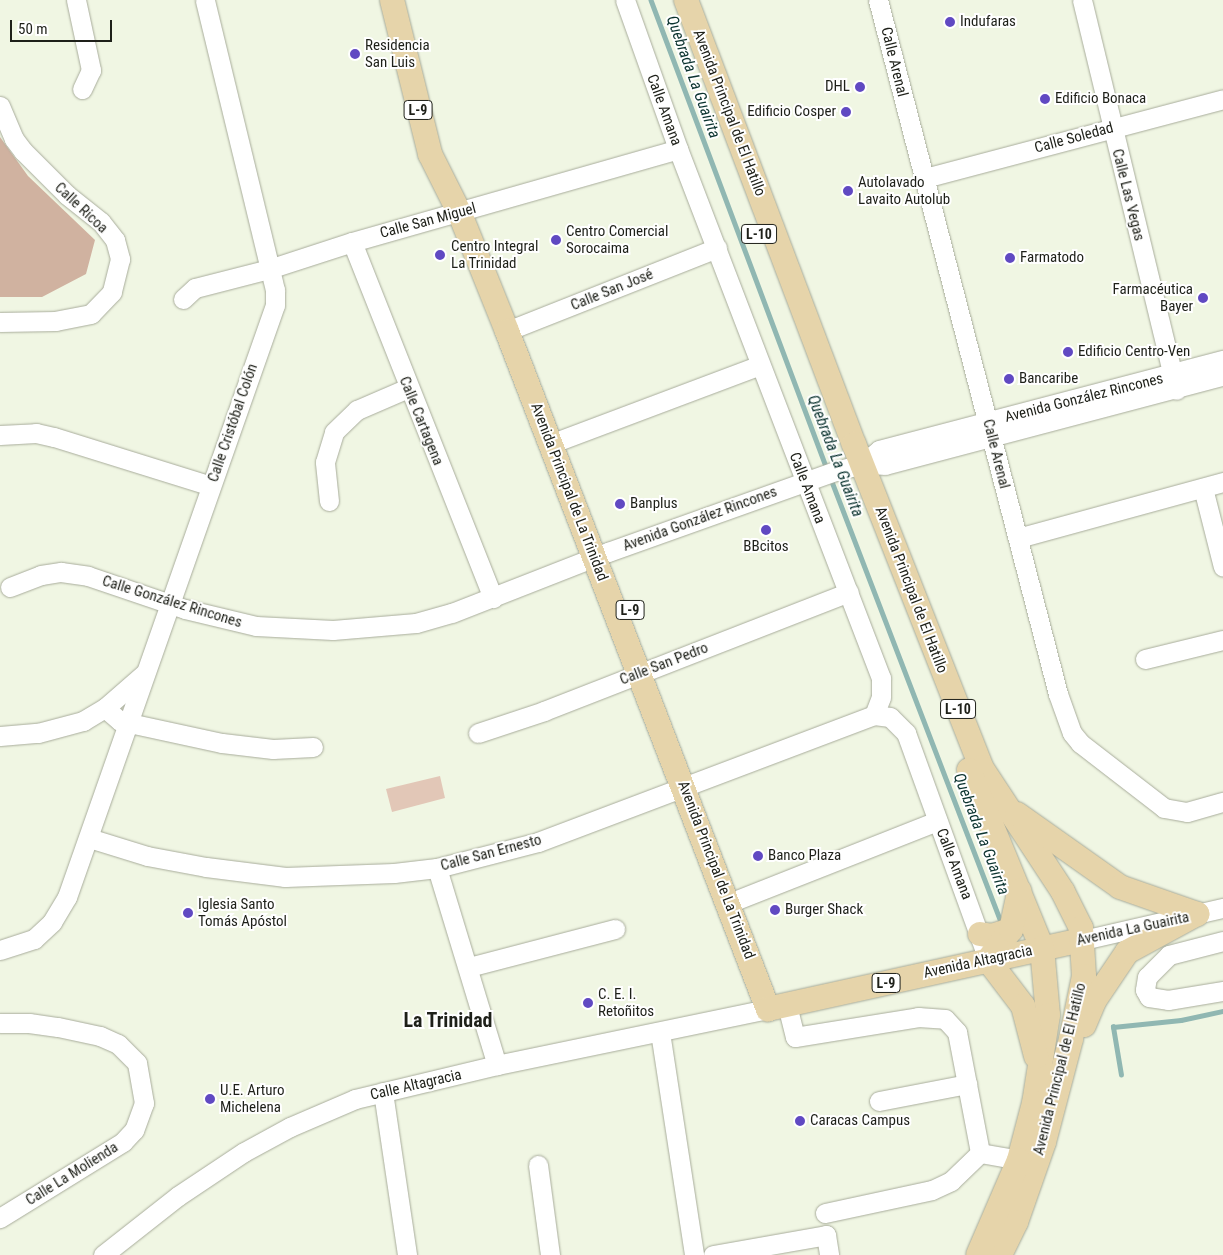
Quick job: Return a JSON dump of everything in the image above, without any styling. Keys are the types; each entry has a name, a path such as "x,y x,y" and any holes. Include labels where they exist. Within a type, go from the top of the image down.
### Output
{"main road":[{"name":"Avenida Principal de La Trinidad","path":"392,0 425,137 466,211"},
{"name":"Avenida Principal de La Trinidad","path":"408,0 439,136 466,211 514,328 736,901 780,1006"},
{"name":"Avenida Principal de El Hatillo","path":"670,0 849,467 1042,948 1048,1015 1039,1070 1018,1160 995,1222 978,1255"},
{"name":"Avenida Principal de El Hatillo","path":"686,0 849,467 981,767 1063,892 1077,917 1083,940 1084,976 1071,1039 1044,1142 1016,1222 1000,1255"},
{"name":"L-10","path":"1005,805 1107,880 1152,901 1197,914"},
{"path":"988,960 1011,930 1019,891"},
{"path":"1042,948 1054,961 1059,975 1065,1023 1071,1039 1083,1026 1094,1002 1127,952 1197,914"},
{"path":"980,934 992,936 1011,930"},
{"name":"Avenida La Guairita","path":"1042,948 1083,940"},
{"name":"Avenida Altagracia","path":"780,1006 1042,948"},
{"name":"L-10","path":"988,960 1023,1006 1039,1070"}],"street":[{"path":"76,0 92,70 82,89"},
{"name":"Calle Cristóbal Colón","path":"0,950 34,939 52,922 67,897 275,305 269,269 205,0"},
{"name":"Calle Amana","path":"625,0 678,149 881,678 882,697 874,715 890,717 906,733 988,960"},
{"name":"Calle Arenal","path":"878,0 1058,694 1072,732 1080,743 1164,808 1187,812 1223,802"},
{"name":"Calle Las Vegas","path":"1082,0 1175,382"},
{"name":"Calle Soledad","path":"925,178 1223,99"},
{"name":"Calle Ricoa","path":"0,106 14,139 23,151 109,232 120,259 112,292 91,314 56,321 0,322"},
{"name":"Calle San Miguel","path":"182,299 194,288 269,269 352,242 678,149"},
{"name":"Calle Cartagena","path":"352,242 408,388 493,598"},
{"name":"Calle San José","path":"514,328 717,248"},
{"name":"Avenida González Rincones","path":"1175,382 1223,360"},
{"path":"557,441 760,364"},
{"name":"Avenida González Rincones","path":"602,555 849,467 885,465 990,430 1175,382 1223,376"},
{"path":"329,501 325,462 334,432 357,410 408,388"},
{"path":"0,435 36,433 54,437 211,486"},
{"path":"1018,538 1223,482"},
{"path":"1203,488 1223,567"},
{"name":"Calle González Rincones","path":"10,587 41,575 61,572 88,576 170,604 256,626 333,630 416,623 493,598 602,555"},
{"name":"Calle San Pedro","path":"478,733 849,592"},
{"path":"1146,659 1223,640"},
{"path":"0,736 15,737 60,729 108,706 145,672"},
{"path":"108,706 120,721 130,721 222,743 273,749 313,747"},
{"name":"Calle San Ernesto","path":"89,838 147,856 206,868 285,876 376,874 437,868 538,842 874,715"},
{"path":"736,901 937,821"},
{"path":"437,868 470,967 497,1065"},
{"name":"Avenida La Guairita","path":"1083,940 1223,908"},
{"path":"470,967 615,928"},
{"path":"1223,941 1168,955 1147,977 1145,990 1149,997 1168,1000 1223,991"},
{"path":"780,1006 795,1037 918,1017 945,1019 957,1032 980,1153"},
{"name":"Calle Altagracia","path":"106,1254 178,1196 244,1152 318,1114 383,1092 497,1065 780,1006"},
{"name":"Calle La Molienda","path":"0,1023 58,1027 100,1036 118,1044 137,1064 144,1103 134,1130 118,1146 0,1218"},
{"path":"660,1032 694,1255"},
{"path":"879,1101 967,1084"},
{"path":"383,1092 407,1255"},
{"path":"980,1153 1018,1160"},
{"path":"825,1212 932,1190 951,1181 980,1153"},
{"path":"538,1165 550,1255"},
{"path":"714,1255 826,1235 829,1255"}],"shaded area":[{"path":"0,137 28,176 95,240 86,274 42,297 0,297"},
{"path":"440,776 445,798 392,812 386,789"}],"waterway":[{"name":"Quebrada La Guairita","path":"651,0 827,469"},
{"name":"Quebrada La Guairita","path":"831,479 1000,920"},
{"name":"Quebrada La Guairita","path":"1121,1075 1113,1027 1181,1020 1223,1011"}],"place":[{"name":"Indufaras","path":"950,22"},
{"name":"Residencia San Luis","path":"355,54"},
{"name":"DHL","path":"860,87"},
{"name":"Edificio Bonaca","path":"1045,99"},
{"name":"Edificio Cosper","path":"846,112"},
{"name":"Autolavado Lavaito Autolub","path":"848,191"},
{"name":"Centro Comercial Sorocaima","path":"556,240"},
{"name":"Centro Integral La Trinidad","path":"440,255"},
{"name":"Farmatodo","path":"1010,258"},
{"name":"Farmacéutica Bayer","path":"1203,298"},
{"name":"Edificio Centro-Ven","path":"1068,352"},
{"name":"Bancaribe","path":"1009,379"},
{"name":"Banplus","path":"620,504"},
{"name":"BBcitos","path":"766,530"},
{"name":"Banco Plaza","path":"758,856"},
{"name":"Burger Shack","path":"775,910"},
{"name":"Iglesia Santo Tomás Apóstol","path":"188,913"},
{"name":"C. E. I. Retoñitos","path":"588,1003"},
{"name":"U.E. Arturo Michelena","path":"210,1099"},
{"name":"Caracas Campus","path":"800,1121"}],"district":[{"name":"La Trinidad","path":"448,1020"}]}
